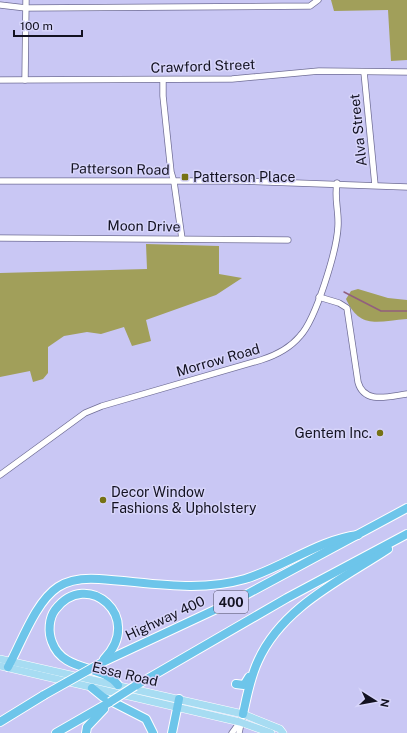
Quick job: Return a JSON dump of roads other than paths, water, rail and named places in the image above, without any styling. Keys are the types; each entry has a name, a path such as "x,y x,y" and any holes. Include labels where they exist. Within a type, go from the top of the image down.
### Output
{"highway":[{"name":"Highway 400","path":"0,722 101,662 238,598 407,508"},
{"path":"7,665 42,603 58,586 85,578 194,587 226,583 246,578 275,567 342,537 358,535"},
{"path":"242,718 257,663 278,626 301,606 407,535"},
{"name":"400","path":"56,733 287,598 407,535"},
{"path":"101,662 110,654 118,638 119,628 115,612 109,605 94,595 79,594 70,597 60,604 53,613 50,631 52,643 60,654 72,663 109,677 115,680 118,685"},
{"path":"236,684 244,685 246,683 252,668 257,663"},
{"path":"92,688 103,697 146,719 153,733"},
{"path":"172,733 179,699"},
{"path":"86,733 87,727 110,702"}],"main road":[{"name":"Essa Road","path":"0,659 7,665 92,688 177,708 242,718 271,733"},
{"name":"Essa Road","path":"7,665 118,685 189,701 280,729 283,733"}],"street":[{"path":"25,80 26,0"},
{"path":"0,5 26,8 310,6 318,0"},
{"name":"Crawford Street","path":"0,80 232,79 319,71 407,72"},
{"name":"Alva Street","path":"364,72 375,185"},
{"path":"163,80 162,96 171,172 174,182 182,239"},
{"name":"Patterson Road","path":"0,181 241,181 407,186"},
{"name":"Morrow Road","path":"0,475 85,413 102,406 275,355 289,347 301,335 310,320 319,297 337,239 338,224 335,194 337,183"},
{"name":"Moon Drive","path":"0,238 288,240"},
{"path":"319,297 339,302 347,308 358,382 361,390 370,397 377,398 407,394"},
{"path":"232,733 242,718"},
{"path":"239,733 242,718"}],"waterway":[{"path":"344,292 381,311 407,311"}],"place":[{"name":"Patterson Place","path":"185,177"},
{"name":"Gentem Inc.","path":"380,433"},
{"name":"Decor Window Fashions & Upholstery","path":"103,500"}]}
